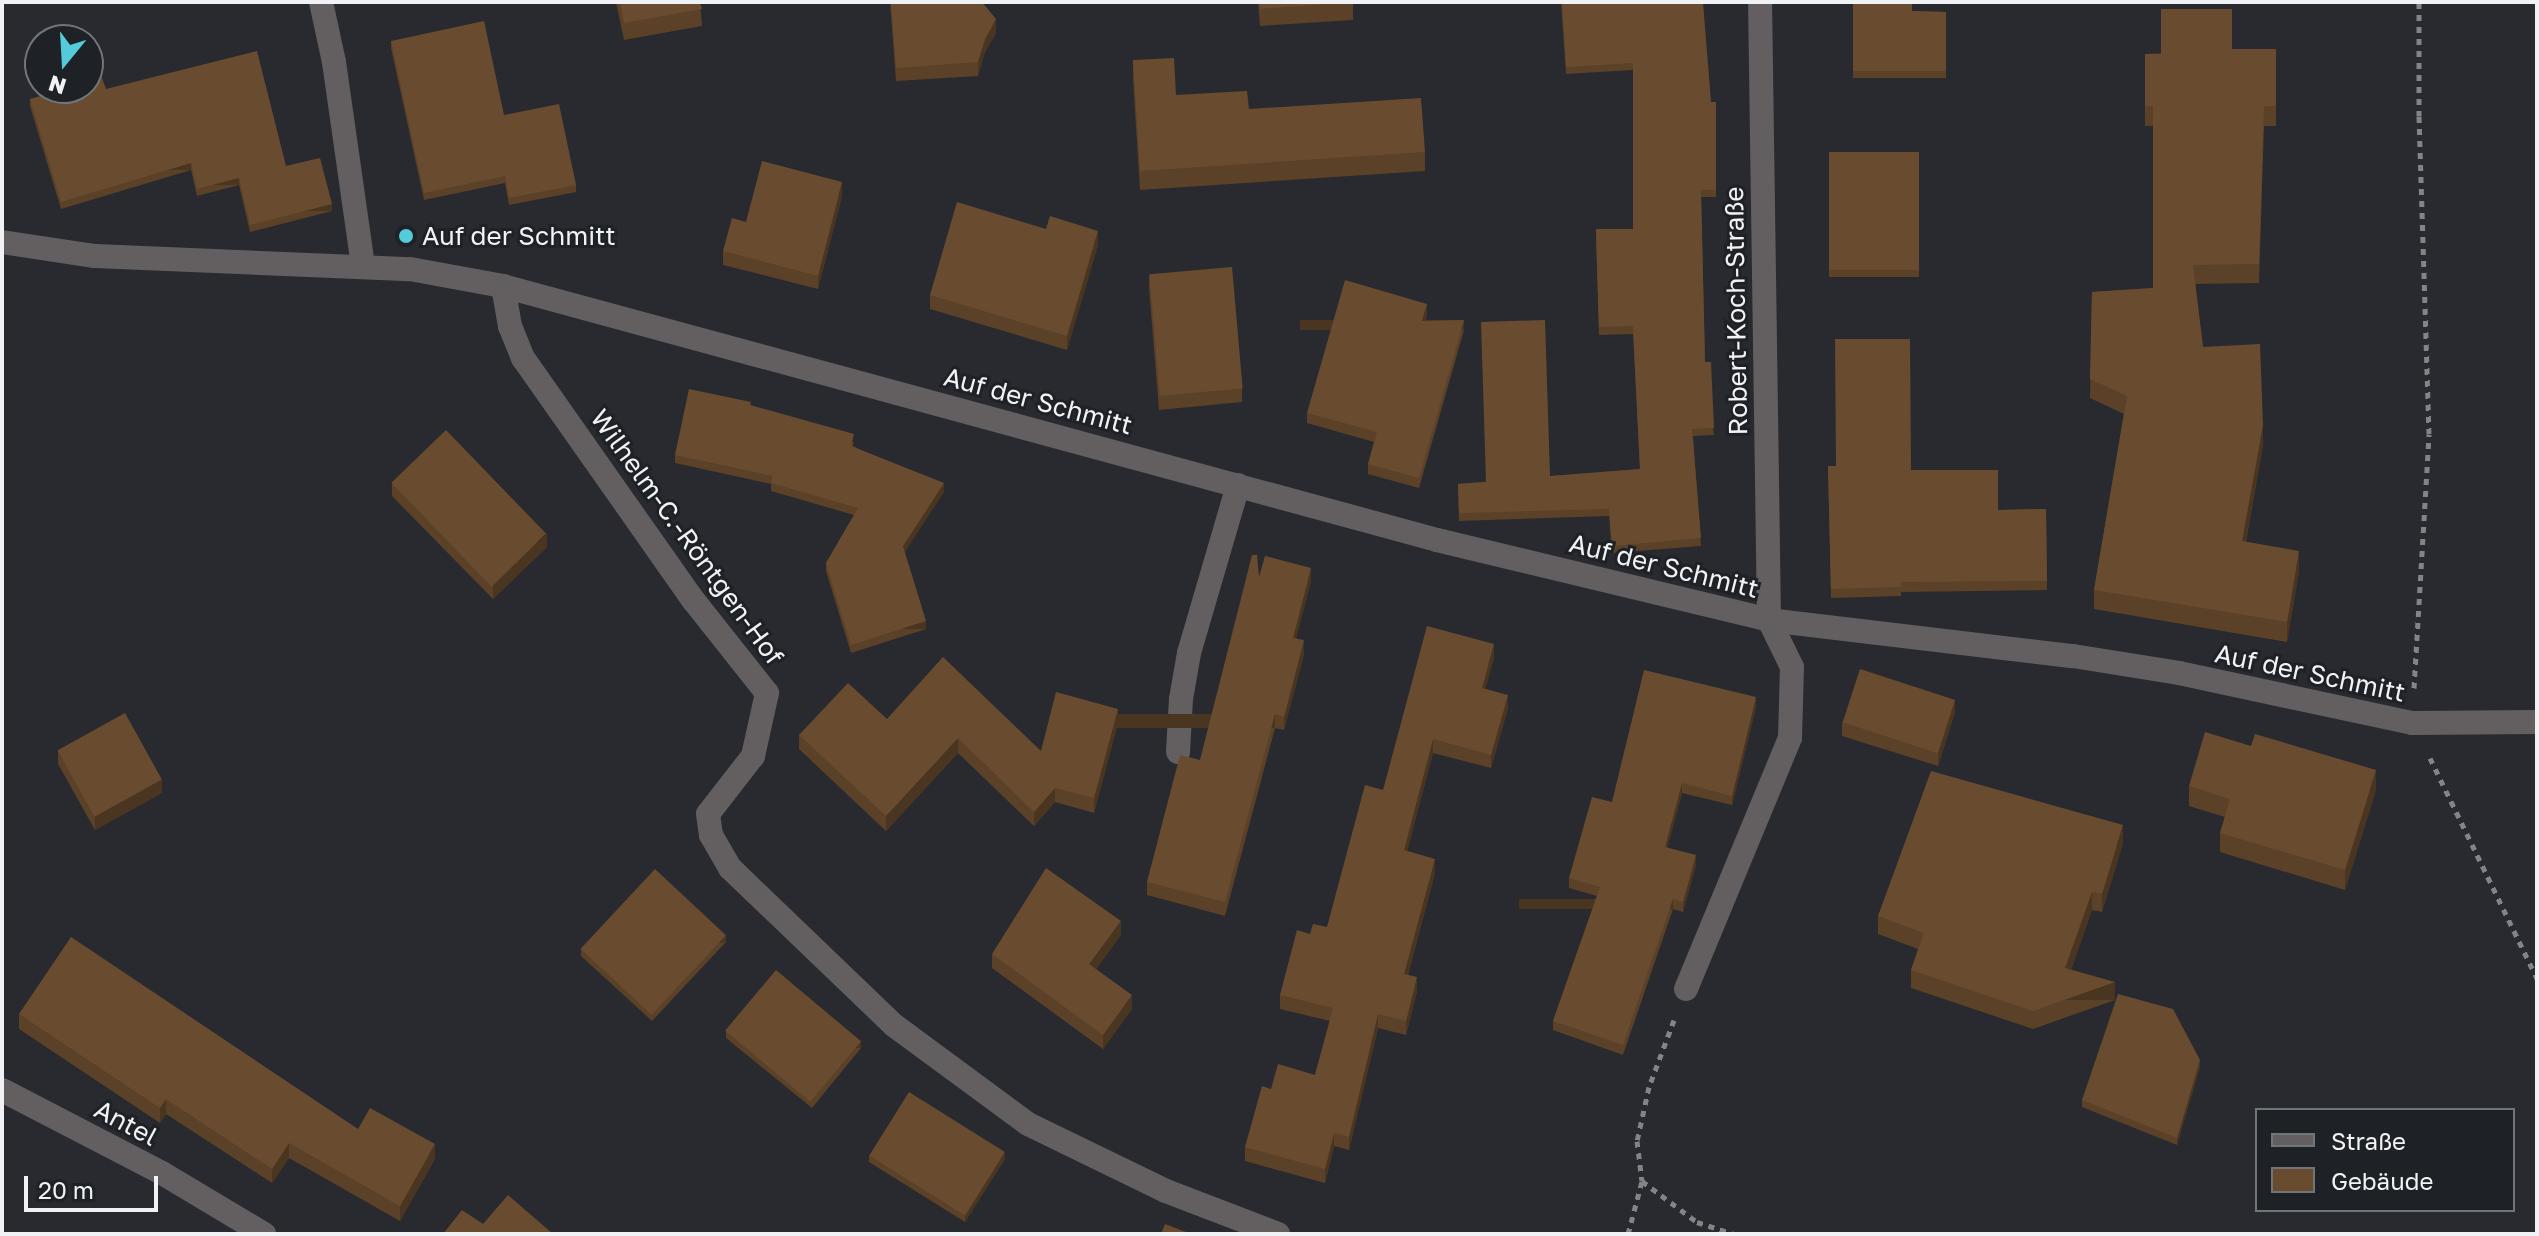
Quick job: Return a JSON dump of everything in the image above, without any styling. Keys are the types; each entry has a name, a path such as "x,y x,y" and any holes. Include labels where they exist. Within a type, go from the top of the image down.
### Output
{"street":[{"path":"321,2 334,62 363,265"},
{"name":"Robert-Koch-Straße","path":"1760,2 1769,620"},
{"name":"Auf der Schmitt","path":"2,242 95,256 410,269 503,286 1437,540 1769,620 2073,656 2179,673 2412,723 2537,722"},
{"name":"Wilhelm-C.-Röntgen-Hof","path":"503,286 510,326 523,358 694,601 767,693 753,756 708,814 711,835 730,868 895,1026 1028,1124 1166,1191 1278,1234"},
{"path":"1178,752 1181,699 1189,653 1238,485"},
{"name":"Auf der Schmitt","path":"1686,989 1790,738 1792,667 1769,620"},
{"name":"Antel","path":"2,1090 162,1173 264,1234"}],"path":[{"path":"2419,2 2419,116 2429,434 2412,723 2537,978"},
{"path":"1628,1234 1642,1181 1637,1141 1649,1087 1686,989"},
{"path":"1642,1181 1697,1222 1734,1234"}],"building":[{"path":"620,2 700,2 702,9 624,23"},
{"path":"891,2 982,2 996,19 985,39 978,62 896,68"},
{"path":"1259,2 1353,2 1260,9"},
{"path":"1562,2 1703,2 1711,102 1716,102 1716,190 1701,190 1705,362 1711,362 1714,428 1692,429 1701,538 1612,546 1609,509 1459,513 1458,484 1486,482 1481,322 1545,320 1550,476 1640,469 1633,326 1599,327 1596,229 1633,229 1633,63 1566,67"},
{"path":"1853,2 1912,2 1912,11 1946,12 1946,71 1853,71"},
{"path":"2161,9 2232,9 2232,49 2276,49 2276,106 2264,106 2259,264 2193,265 2203,347 2260,344 2263,425 2242,541 2299,551 2287,622 2094,590 2127,396 2090,379 2092,292 2153,288 2153,106 2145,106 2145,54 2161,54"},
{"path":"484,21 504,115 559,104 576,185 509,198 505,176 424,193 391,41"},
{"path":"257,51 286,166 320,158 332,204 250,225 239,178 197,189 191,163 61,202 32,104 104,104 104,84 106,89"},
{"path":"1174,58 1176,95 1247,91 1249,109 1421,98 1425,152 1140,171 1133,60"},
{"path":"1829,152 1919,152 1919,270 1829,270"},
{"path":"762,161 842,182 818,276 723,251 732,218 746,222"},
{"path":"957,202 1046,229 1050,216 1098,231 1067,336 930,295"},
{"path":"1232,267 1243,389 1160,396 1149,274"},
{"path":"1345,280 1427,304 1422,321 1464,320 1419,478 1368,464 1377,432 1307,413"},
{"path":"1835,339 1910,339 1911,470 1998,470 1998,510 2046,509 2047,581 1901,582 1901,587 1831,589 1828,466 1836,466"},
{"path":"689,389 751,402 750,405 854,434 851,446 944,483 903,546 926,621 851,645 826,563 858,508 771,483 773,476 675,455"},
{"path":"446,430 546,534 491,586 391,483"},
{"path":"1252,555 1257,555 1259,577 1265,556 1311,568 1293,638 1304,640 1284,717 1275,714 1225,902 1147,882 1180,755 1200,760"},
{"path":"1427,626 1494,644 1482,688 1508,695 1491,755 1433,739 1404,850 1435,859 1404,974 1417,977 1406,1021 1378,1014 1349,1137 1334,1133 1325,1169 1245,1147 1262,1086 1271,1089 1278,1064 1315,1075 1333,1008 1280,995 1297,930 1310,934 1313,924 1327,927 1365,785 1383,790"},
{"path":"943,657 1041,751 1056,692 1118,709 1094,798 1055,788 1034,812 958,738 886,816 799,735 848,683 887,719"},
{"path":"1860,669 1955,700 1938,753 1843,722"},
{"path":"1644,670 1756,697 1732,796 1682,783 1665,847 1696,855 1683,902 1673,899 1623,1045 1553,1021 1600,887 1569,878 1592,797 1612,802"},
{"path":"125,713 162,779 94,817 58,750"},
{"path":"2205,732 2251,746 2255,734 2376,770 2345,870 2220,833 2230,799 2189,786"},
{"path":"1931,771 2123,825 2102,894 2092,892 2065,968 2115,982 2033,1011 1911,970 1924,933 1878,916"},
{"path":"1046,868 1121,921 1089,964 1132,995 1103,1035 992,954"},
{"path":"655,869 726,935 652,1015 581,949"},
{"path":"71,937 358,1129 370,1108 435,1144 400,1206 289,1143 272,1169 166,1099 160,1108 19,1014"},
{"path":"776,970 861,1041 810,1102 725,1031"},
{"path":"2118,994 2173,1009 2200,1060 2177,1138 2082,1100"},
{"path":"909,1092 1005,1152 965,1215 869,1156"},
{"path":"508,1195 553,1234 443,1234 462,1210 483,1224"},
{"path":"1165,1224 1191,1234 1161,1234"}],"place":[{"name":"Auf der Schmitt","path":"406,236"}]}
